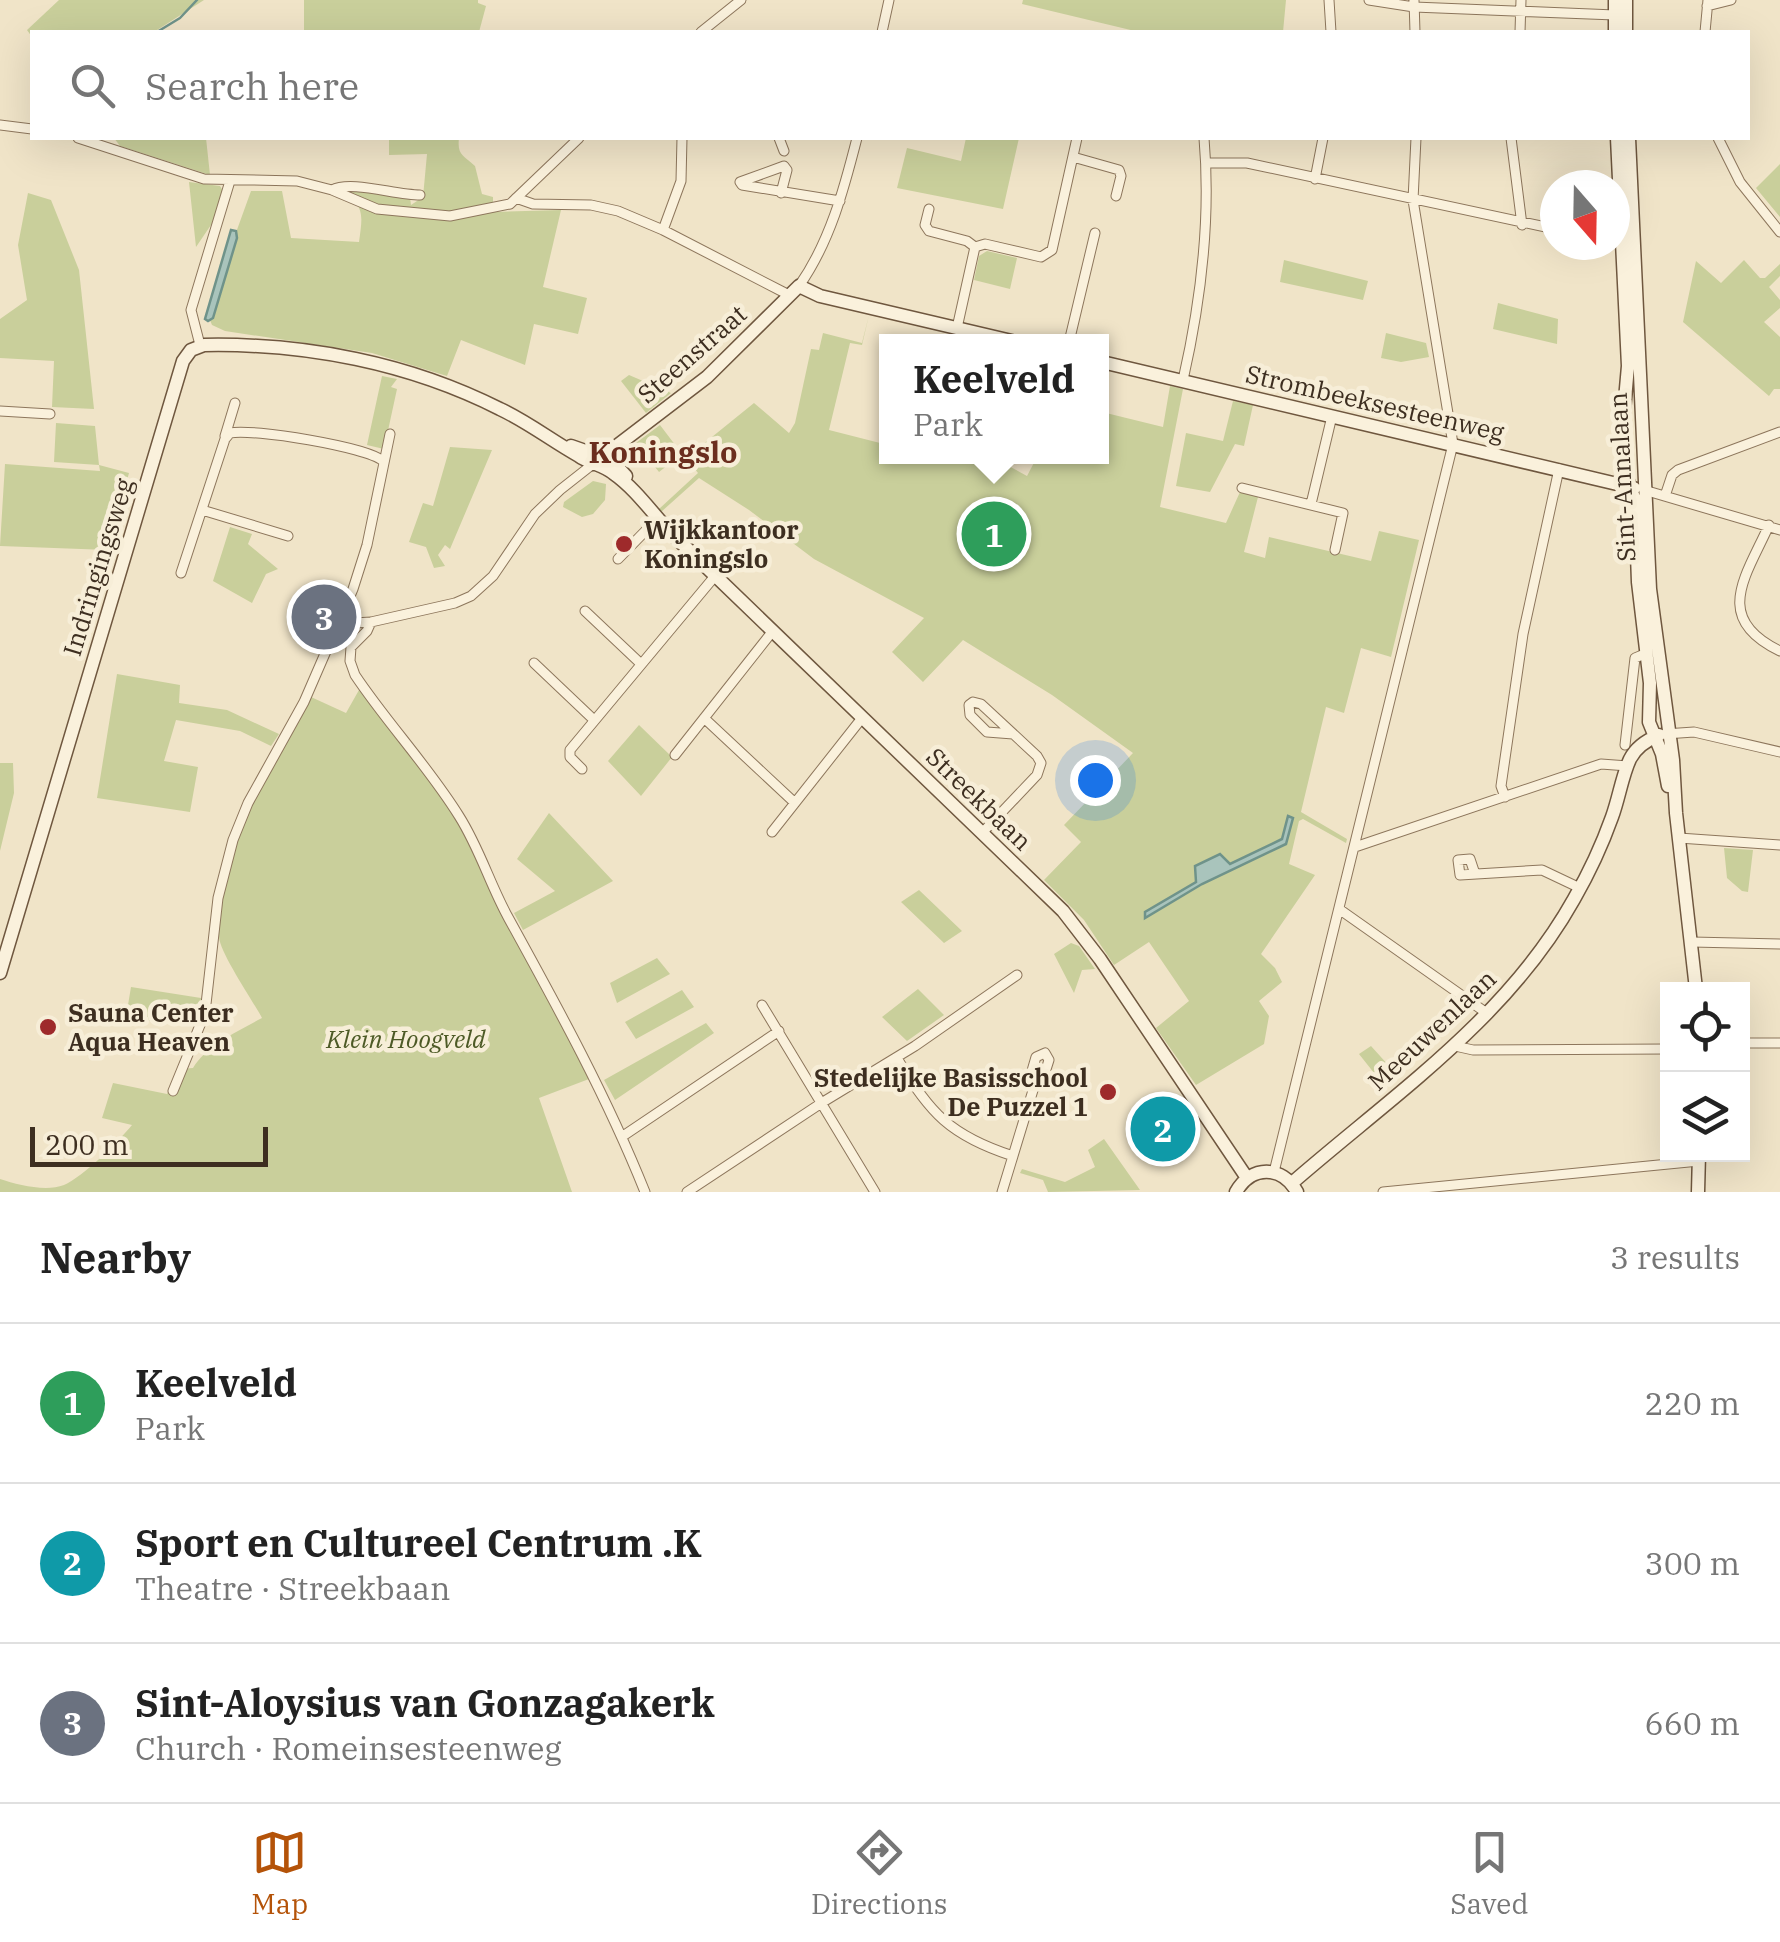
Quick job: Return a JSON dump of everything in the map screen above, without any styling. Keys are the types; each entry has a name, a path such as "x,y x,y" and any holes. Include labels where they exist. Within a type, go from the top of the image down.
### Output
{"street":[{"path":"703,30 741,0"},
{"path":"882,30 889,0"},
{"path":"1328,0 1331,30"},
{"path":"1368,0 1521,12 1615,8"},
{"path":"1520,30 1521,0"},
{"path":"1626,0 1626,30"},
{"path":"1705,30 1708,3 1718,6 1731,0"},
{"path":"1414,3 1414,30"},
{"path":"0,125 30,129"},
{"path":"84,140 192,176 230,181 292,180 332,190 378,209 445,216 499,208 516,198 577,140"},
{"path":"663,230 681,181 682,140"},
{"path":"780,140 784,151"},
{"name":"Steenstraat","path":"338,624 371,622 455,603 476,592 493,576 536,514 560,490 706,378 794,291 815,260 840,201 855,140"},
{"path":"975,247 985,244 1041,257 1050,253 1077,140"},
{"path":"1184,380 1203,262 1204,140"},
{"path":"1315,178 1322,140"},
{"path":"1274,1172 1453,444 1413,200 1416,140"},
{"path":"1512,140 1522,224"},
{"name":"Sint-Annalaan","path":"1617,140 1617,170"},
{"name":"Sint-Annalaan","path":"1629,140 1637,488 1650,589 1660,735"},
{"path":"1719,140 1748,193 1780,232"},
{"path":"1074,157 1119,170 1116,196"},
{"path":"1206,162 1241,162 1540,227"},
{"path":"781,193 787,170 784,166 740,182 781,193 840,201"},
{"path":"200,346 192,310 230,181"},
{"path":"332,190 350,185 394,195 420,195"},
{"path":"516,198 533,204 605,207 794,291 982,334"},
{"path":"929,208 925,225 929,232 968,240 975,247"},
{"path":"1070,334 1095,233"},
{"path":"956,328 975,247"},
{"name":"Sint-Annalaan","path":"1620,260 1628,366 1624,458 1637,488 1638,582 1648,715 1673,760 1695,982"},
{"name":"Streekbaan","path":"200,346 317,352 405,371 498,407 599,461 1079,930 1246,1178"},
{"name":"Indringingsweg","path":"0,972 183,361 200,346"},
{"name":"Strombeeksesteenweg","path":"1109,364 1637,488"},
{"path":"181,574 235,403"},
{"path":"0,411 50,414"},
{"path":"1310,504 1332,416"},
{"path":"224,439 238,432 305,440 374,454 383,460"},
{"path":"1665,496 1672,475 1678,470 1780,432"},
{"path":"174,1091 204,1020 218,898 233,840 248,803 299,712 363,562 390,434"},
{"path":"1604,480 1618,470 1624,458"},
{"path":"1504,797 1501,786 1516,672 1559,470"},
{"path":"1242,488 1344,513"},
{"path":"1637,488 1780,530"},
{"path":"1334,550 1347,498"},
{"path":"202,510 288,536"},
{"path":"618,559 657,518"},
{"path":"1768,525 1743,576 1739,598 1753,635 1780,651"},
{"path":"582,769 570,757 570,750 715,576"},
{"path":"585,611 640,663"},
{"path":"371,622 351,647 355,675 436,781 474,840 508,917 610,1109 645,1192"},
{"path":"675,754 772,632"},
{"name":"Sint-Annalaan","path":"1626,745 1635,658 1646,653"},
{"path":"534,663 594,720"},
{"path":"982,833 1040,772 1040,759 979,702 969,705 970,715 987,732 1013,734"},
{"path":"704,718 795,803"},
{"path":"772,832 862,718"},
{"path":"1660,735 1694,732 1780,752"},
{"name":"Meeuwenlaan","path":"1294,1187 1455,1046 1537,956 1580,888 1603,841 1628,766 1642,744 1660,735"},
{"path":"1354,846 1601,764 1628,766"},
{"path":"1679,838 1780,844"},
{"path":"1474,874 1546,871 1580,888"},
{"path":"1339,909 1488,1014"},
{"path":"1692,942 1780,944"},
{"path":"687,1192 823,1102 898,1058 1017,974"},
{"path":"762,1005 875,1192"},
{"path":"623,1136 779,1031"},
{"path":"1750,1043 1780,1043"},
{"path":"1455,1046 1468,1050 1660,1049"},
{"path":"898,1058 938,1117 976,1143 1012,1156"},
{"path":"1002,1192 1034,1087"},
{"path":"1382,1192 1660,1162"},
{"path":"1694,1192 1695,1162"},
{"path":"1236,1192 1246,1178 1261,1172 1274,1172 1294,1187"}],"green space":[{"path":"59,0 204,0 157,30 30,30 30,34 27,30"},
{"path":"304,0 478,0 486,6 480,30 304,30"},
{"path":"1023,0 1286,0 1283,30 1131,30 1022,4"},
{"path":"116,140 206,140 210,175 120,146"},
{"path":"389,140 459,140 460,151 475,166 482,194 493,197 493,212 561,210 543,287 587,298 578,334 534,324 525,365 461,340 447,376 372,353 225,331 212,325 207,313 251,191 282,191 291,238 359,242 358,205 338,189 410,197 411,205 423,197 427,154 389,155"},
{"path":"966,140 1019,140 1003,209 897,188 907,148 961,161"},
{"path":"1780,164 1780,217 1756,188"},
{"path":"189,182 220,186 223,191 213,222 196,247"},
{"path":"28,193 51,200 79,270 94,409 52,407 54,361 0,358 0,319 27,300 18,245"},
{"path":"987,251 1017,258 1010,289 974,280 979,256"},
{"path":"1284,260 1368,281 1363,300 1280,282"},
{"path":"1744,260 1760,278 1780,264 1780,276 1769,287 1780,300 1780,308 1764,322 1780,337 1780,389 1774,389 1769,396 1683,322 1696,261 1721,283"},
{"path":"1498,303 1558,319 1557,344 1493,329"},
{"path":"869,315 862,345 850,343 829,430 879,443 879,464 1005,464 1027,476 1033,464 1109,464 1109,414 1163,427 1170,386 1183,389 1160,507 1226,523 1240,492 1258,497 1244,552 1265,558 1269,537 1371,561 1379,531 1419,540 1391,657 1361,648 1344,713 1326,707 1301,812 1347,839 1346,843 1303,819 1299,821 1289,864 1315,875 1261,954 1282,982 1259,1001 1269,1016 1264,1044 1196,1085 1156,1028 1189,1001 1149,942 1114,965 1084,920 1044,880 1081,842 1064,825 1133,753 1052,695 963,640 923,682 892,652 924,618 814,559 699,478 661,512 659,509 698,473 686,458 754,403 789,433 795,423 811,349 819,350 823,333 862,343"},
{"path":"1386,333 1426,343 1429,357 1401,362 1381,358"},
{"path":"629,375 671,393 646,413 621,381"},
{"path":"382,376 397,379 391,387 397,389 384,449 367,445"},
{"path":"1233,401 1253,405 1244,446 1235,444 1210,492 1176,486 1186,433 1223,441"},
{"path":"56,423 95,426 99,465 54,462"},
{"path":"660,425 682,454 659,472 636,443"},
{"path":"450,447 492,450 450,549 445,545 438,555 445,566 434,568 426,547 409,542 423,503 433,506"},
{"path":"5,464 100,471 99,465 129,473 108,550 0,546"},
{"path":"593,481 606,484 605,500 593,514 582,517 563,507 564,502"},
{"path":"230,527 252,534 248,544 278,569 266,574 252,603 213,581"},
{"path":"117,674 180,685 179,703 227,710 279,734 271,746 240,731 176,720 164,761 198,767 190,812 97,798"},
{"name":"Klein Hoogveld","path":"359,690 462,823 589,1079 539,1098 572,1192 0,1192 0,1179 41,1188 72,1181 132,1125 102,1118 113,1083 167,1094 179,1069 193,1068 214,1046 262,1018 219,937 225,873 248,811 311,697 346,713"},
{"path":"639,725 672,757 641,796 608,761"},
{"path":"0,763 13,763 14,793 0,851"},
{"path":"549,813 613,881 523,930 514,913 555,891 517,859"},
{"path":"1724,848 1753,850 1748,892 1727,878"},
{"path":"919,890 962,931 944,943 901,902"},
{"path":"1071,943 1079,946 1095,969 1082,970 1074,993 1054,954"},
{"path":"657,958 670,974 617,1003 610,983"},
{"path":"131,987 201,998 200,1012 168,1007 165,1023 152,1017 151,1021 126,1017"},
{"path":"918,989 944,1015 907,1041 882,1017"},
{"path":"682,990 694,1007 636,1039 625,1022"},
{"path":"706,1023 714,1033 615,1100 604,1080"},
{"path":"1371,1046 1399,1077 1386,1088 1359,1054"},
{"path":"1104,1139 1140,1190 1048,1192 1043,1180 1020,1173 1022,1169 1065,1182 1095,1167 1088,1150"}],"water":[{"path":"231,230 236,231 237,238 213,318 208,321 205,319"},
{"path":"1288,816 1293,818 1286,844 1202,884 1145,918 1145,912 1196,882 1195,866 1220,854 1230,864 1282,839"}],"waterway":[{"path":"160,30 180,18 197,0"}],"place":[{"name":"Keelveld","path":"994,534"},
{"name":"Wijkkantoor Koningslo","path":"624,544"},
{"name":"Sint-Aloysius van Gonzagakerk","path":"324,617"},
{"name":"Sauna Center Aqua Heaven","path":"48,1027"},
{"name":"Stedelijke Basisschool De Puzzel 1","path":"1108,1092"},
{"name":"Sport en Cultureel Centrum .K","path":"1163,1129"}],"district":[{"name":"Koningslo","path":"663,453"}]}
